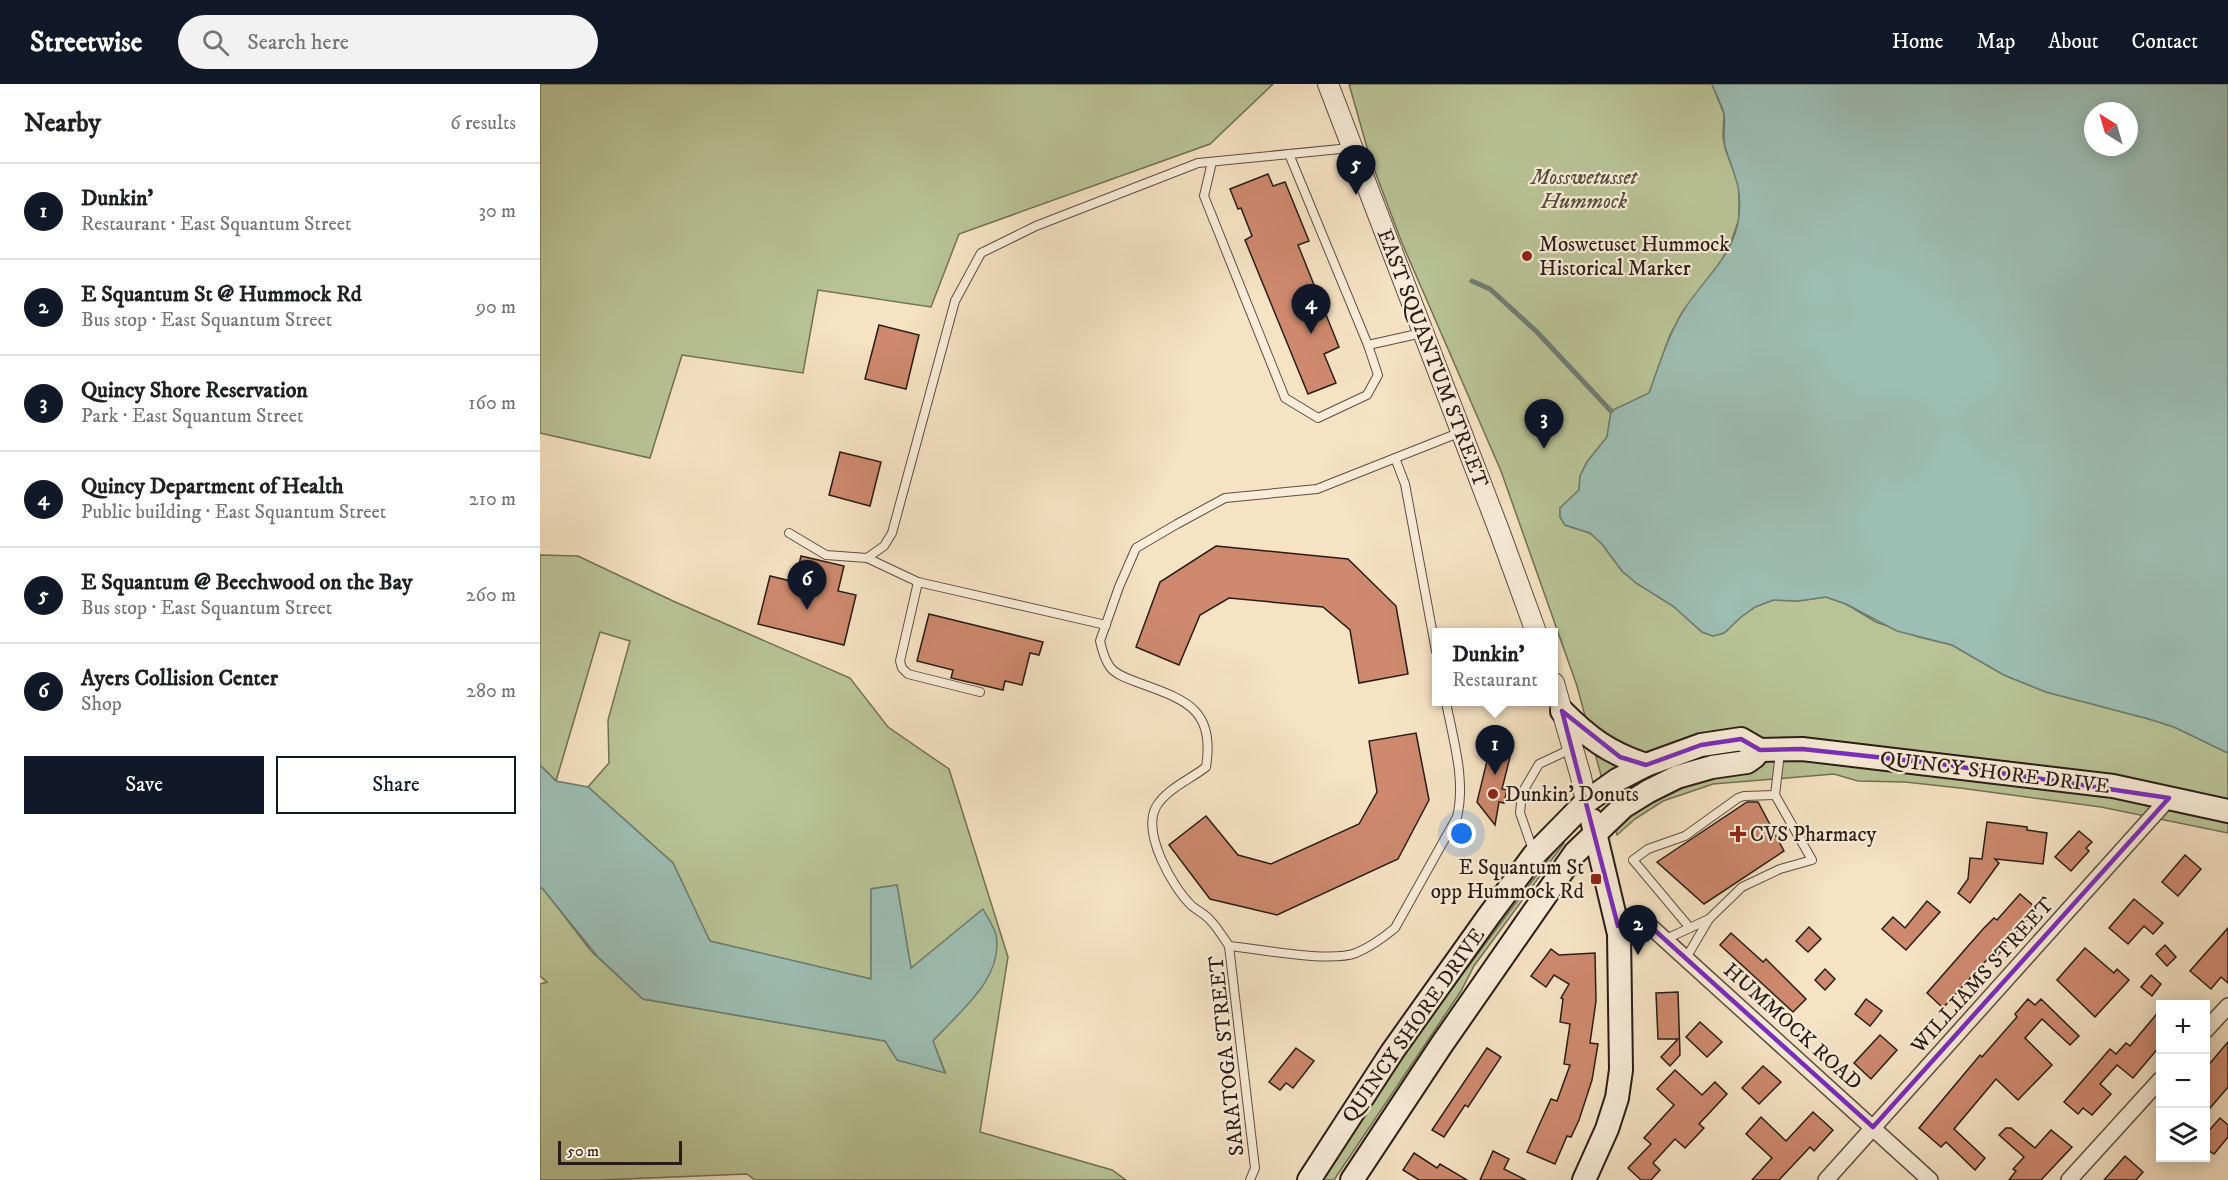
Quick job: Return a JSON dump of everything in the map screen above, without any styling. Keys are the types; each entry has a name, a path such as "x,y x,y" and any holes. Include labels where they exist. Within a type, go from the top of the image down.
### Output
{"main road":[{"path":"1562,711 1584,733 1607,750 1620,757 1646,765"},
{"name":"QUINCY SHORE DRIVE","path":"1309,1180 1392,1052 1534,855 1586,802 1617,780 1646,765 1701,746 1742,739 1770,749 1802,748 2060,778 2113,786 2228,811"},
{"name":"QUINCY SHORE DRIVE","path":"1352,1180 1442,1044 1575,853 1623,807 1648,791 1677,777 1712,767 1747,762 1770,749"},
{"path":"1584,1180 1607,1129 1617,1098 1621,1070 1618,926 1596,832 1586,802"}],"street":[{"name":"EAST SQUANTUM STREET","path":"1328,84 1534,628"},
{"path":"1558,697 1586,802"},
{"name":"WILLIAMS STREET","path":"1826,1180 2169,798"},
{"name":"HUMMOCK ROAD","path":"1618,926 1642,924 1651,927 1666,939 1930,1180"},
{"path":"2210,1025 2228,1006"},
{"path":"2068,1180 2156,1084"}],"lane":[{"path":"867,558 884,546 892,533 955,301 981,253 1036,226 1198,163 1352,148"},
{"path":"1212,162 1204,196 1285,398 1318,418 1367,395 1378,375 1368,345 1289,154"},
{"path":"1368,345 1423,333"},
{"path":"1229,946 1211,920 1191,905 1173,880 1155,845 1151,824 1156,806 1172,790 1206,767 1209,750 1207,735 1197,710 1184,700 1122,676 1111,668 1100,641 1136,548 1225,498 1317,489 1461,432"},
{"path":"1395,458 1405,484 1433,628"},
{"path":"789,533 826,555 867,558 918,582 1106,625"},
{"path":"918,582 900,661 902,668 908,674 980,692"},
{"name":"SARATOGA STREET","path":"1250,1180 1256,1168 1229,946 1331,957 1354,954 1380,940 1395,928 1457,817 1461,800 1457,757 1447,706"},
{"path":"1534,855 1520,813 1522,793 1539,764 1572,748"},
{"path":"1686,958 1709,920 1742,887 1780,869 1812,861 1775,795 1770,749"},
{"path":"1690,928 1633,860 1648,849 1685,836 1738,798 1775,795"},
{"path":"1666,939 1709,920"}],"highlighted area":[{"path":"1562,711 1620,757 1646,765 1701,745 1741,739 1760,750 1802,749 1941,764 2169,798 1873,1127 1651,927 1618,926"}],"green space":[{"path":"540,84 1273,84 1210,144 959,234 931,307 818,290 803,373 682,355 650,458 540,433"},
{"name":"Mosswetusset Hummock","path":"1349,84 1712,84 1724,114 1725,148 1739,184 1739,219 1730,245 1717,269 1683,311 1670,335 1649,394 1611,411 1607,437 1587,462 1580,476 1579,490 1560,508 1560,517 1565,525 1590,533 1602,544 1622,571 1636,583 1673,606 1702,632 1713,636 1724,633 1755,607 1773,600 1798,601 1826,597 1846,604 1876,622 1919,637 1952,645 2004,675 2046,692 2174,727 2228,753 2228,833 2101,807 1905,782 1858,781 1834,774 1713,784 1663,801 1635,819 1617,835 1577,686 1501,471 1402,243 1370,158"},
{"path":"540,555 578,556 673,601 850,678 888,727 949,769 1008,957 980,1132 1112,1170 1126,1180 755,1180 747,1174 540,1180 540,984 547,982 540,976 540,888 542,887 591,951 643,999 885,1041 945,1072 933,1041 981,988 911,969 897,885 871,889 871,979 709,941 673,863 588,787 609,763 608,720 630,641 600,632 556,781 540,765"},
{"path":"1562,841 1564,843 1474,966 1461,991 1334,1180 1321,1180 1426,1023"}],"water":[{"path":"1712,84 2228,84 2228,753 2174,727 2046,692 2004,675 1952,645 1897,631 1846,604 1826,597 1798,601 1773,600 1755,607 1724,633 1713,636 1702,632 1673,606 1636,583 1622,571 1602,544 1590,533 1565,525 1560,517 1560,508 1579,490 1580,476 1587,462 1607,437 1611,411 1649,393 1682,313 1731,244 1740,205 1738,187 1724,142 1725,122 1722,106"},
{"path":"540,765 556,781 588,787 673,863 710,941 871,979 871,889 897,885 911,968 983,909 996,935 997,951 993,966 977,993 933,1041 945,1073 897,1060 885,1041 643,999 598,957 540,888"}],"building":[{"path":"1268,174 1273,186 1285,182 1309,241 1298,245 1339,347 1324,354 1336,383 1308,394 1245,240 1252,236 1241,208 1238,209 1230,189"},
{"path":"879,325 919,335 906,389 865,379"},
{"path":"840,452 881,462 870,506 829,495"},
{"path":"1216,546 1348,559 1396,606 1408,674 1359,683 1350,630 1323,607 1229,598 1200,615 1179,665 1136,647 1160,582"},
{"path":"801,556 844,566 838,591 856,595 844,645 758,624 770,576 795,582"},
{"path":"929,614 1043,642 1039,655 1030,653 1022,685 1005,681 1003,690 951,678 953,670 917,661"},
{"path":"1416,733 1429,800 1398,859 1277,915 1210,899 1169,845 1206,816 1238,855 1271,864 1359,824 1377,792 1369,741"},
{"path":"1512,749 1502,789 1507,790 1504,803 1499,802 1495,825 1477,802 1487,761"},
{"name":"CVS Pharmacy","path":"1747,802 1758,802 1784,851 1704,904 1657,862"},
{"path":"1987,822 2027,827 2027,830 2047,833 2043,864 1995,859 1999,863 1970,903 1958,893 1968,879 1970,858 1982,859"},
{"path":"2079,831 2092,842 2086,848 2089,851 2071,871 2055,857"},
{"path":"2185,855 2201,869 2178,896 2162,882"},
{"path":"2020,894 2036,908 1998,955 1994,952 1943,1008 1927,993 1983,929 1994,918 1997,920"},
{"path":"2134,899 2163,923 2153,934 2144,926 2128,944 2109,928"},
{"path":"1927,901 1940,912 1906,950 1882,929 1893,917 1905,928"},
{"path":"1809,927 1821,939 1808,952 1796,941"},
{"path":"2228,928 2228,983 2221,977 2211,989 2190,971"},
{"path":"1731,933 1763,962 1766,959 1806,999 1793,1012 1720,945"},
{"path":"2165,945 2176,957 2167,966 2156,954"},
{"path":"2085,948 2114,973 2117,969 2129,980 2095,1017 2057,980"},
{"path":"1551,949 1559,955 1595,953 1596,1001 1590,1043 1598,1044 1592,1080 1579,1120 1571,1137 1567,1136 1555,1164 1527,1152 1551,1099 1557,1101 1570,1065 1564,1064 1570,1024 1560,1022 1563,999 1561,998 1569,984 1554,975 1546,987 1531,976"},
{"path":"1825,969 1835,979 1825,990 1815,980"},
{"path":"2151,975 2161,984 2152,996 2141,987"},
{"path":"1678,992 1680,1055 1670,1066 1661,1057 1678,1039 1658,1039 1656,993"},
{"path":"1866,999 1882,1011 1870,1026 1855,1014"},
{"path":"2028,999 2035,1005 2041,999 2079,1036 2070,1045 2042,1019 2025,1038 2052,1065 2018,1100 1996,1079 1954,1129 1985,1158 1975,1170 1946,1142 1941,1147 1919,1128 1980,1055 1982,1057 2017,1017 2015,1014"},
{"path":"2156,1015 2156,1051 2133,1078 2117,1065 2100,1084 2111,1094 2092,1115 2083,1108 2078,1114 2064,1102 2110,1049 2116,1054 2126,1043 2130,1046"},
{"path":"1700,1022 1722,1042 1707,1057 1686,1037"},
{"path":"1880,1035 1897,1050 1871,1079 1854,1063"},
{"path":"2228,1042 2228,1087 2210,1108 2210,1108 2210,1063"},
{"path":"1296,1048 1314,1061 1293,1088 1286,1083 1280,1090 1269,1082"},
{"path":"1487,1048 1501,1057 1468,1107 1465,1105 1444,1137 1432,1130"},
{"path":"1763,1066 1781,1082 1759,1104 1742,1088"},
{"path":"1675,1070 1702,1095 1715,1082 1727,1094 1699,1124 1704,1128 1685,1148 1675,1139 1653,1163 1660,1170 1651,1180 1641,1180 1628,1168 1651,1144 1644,1138 1674,1105 1657,1089"},
{"path":"1813,1112 1833,1130 1814,1151 1810,1147 1779,1180 1752,1180 1772,1158 1746,1134 1761,1117 1786,1141"},
{"path":"2220,1118 2228,1125 2228,1137 2214,1154 2210,1151 2210,1129"},
{"path":"2006,1128 2011,1128 2035,1148 2051,1130 2072,1147 2041,1180 2009,1180 2016,1171 2013,1169 2024,1157 1999,1135"},
{"path":"1493,1151 1509,1159 1504,1169 1526,1180 1480,1180"},
{"path":"1414,1153 1437,1168 1440,1164 1467,1180 1419,1180 1403,1170"},
{"path":"2125,1156 2143,1172 2136,1180 2104,1180"}],"waterway":[{"path":"1472,281 1490,289 1536,331 1611,411"}],"place":[{"name":"E Squantum @ Beechwood on the Bay","path":"1356,195"},
{"name":"Moswetuset Hummock Historical Marker","path":"1527,256"},
{"name":"Quincy Department of Health","path":"1311,334"},
{"name":"Quincy Shore Reservation","path":"1544,449"},
{"name":"Ayers Collision Center","path":"807,610"},
{"name":"Dunkin'","path":"1495,775"},
{"name":"Dunkin' Donuts","path":"1493,794"},
{"name":"CVS Pharmacy","path":"1738,834"},
{"name":"E Squantum St opp Hummock Rd","path":"1596,879"},
{"name":"E Squantum St @ Hummock Rd","path":"1638,955"}]}
